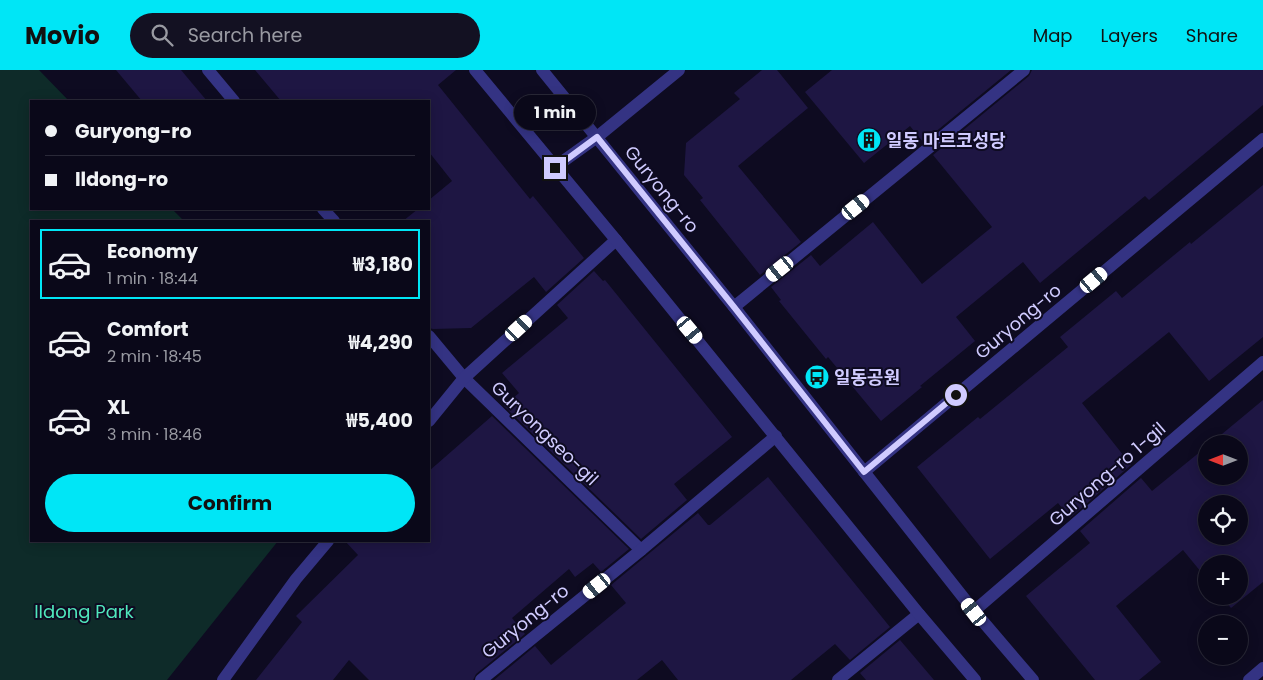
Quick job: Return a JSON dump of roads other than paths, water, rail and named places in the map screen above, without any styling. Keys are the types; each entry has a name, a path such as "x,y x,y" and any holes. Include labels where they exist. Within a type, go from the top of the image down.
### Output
{"street":[{"path":"208,70 233,100"},
{"path":"475,70 975,680"},
{"name":"Guryong-ro","path":"542,70 734,307 974,612 1033,680"},
{"path":"555,168 597,137 679,70"},
{"path":"734,307 1024,70"},
{"name":"Guryong-ro","path":"864,472 1263,139"},
{"path":"324,210 333,220"},
{"path":"430,420 464,378 616,240"},
{"name":"Guryongseo-gil","path":"430,337 464,378 641,550"},
{"name":"Guryong-ro 1-gil","path":"974,612 1263,362"},
{"name":"Guryong-ro","path":"481,680 641,550 776,436"},
{"path":"223,680 296,579 327,542"},
{"path":"838,680 919,614"},
{"path":"1249,680 1263,668"}],"place":[{"name":"일동 마르코성당","path":"869,140"},
{"name":"일동공원","path":"817,377"}],"park label":[{"name":"Ildong Park","path":"84,611"}]}
